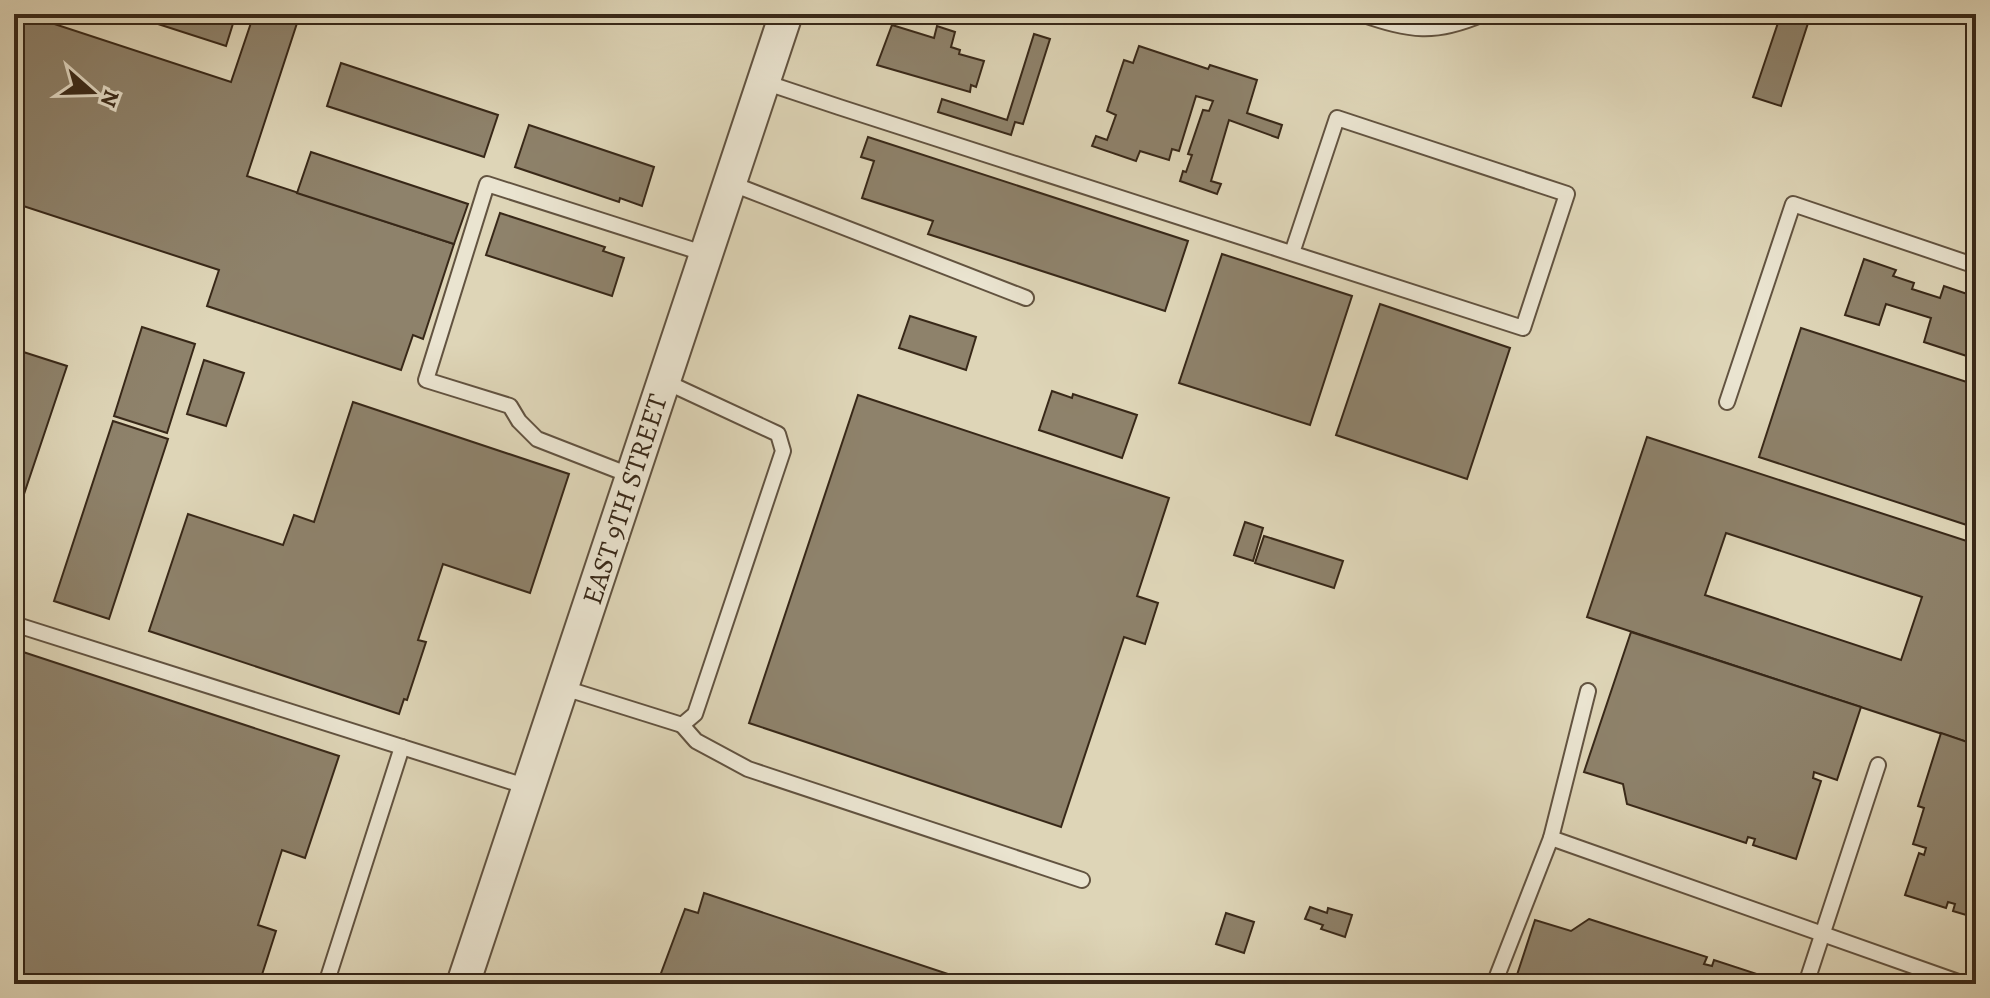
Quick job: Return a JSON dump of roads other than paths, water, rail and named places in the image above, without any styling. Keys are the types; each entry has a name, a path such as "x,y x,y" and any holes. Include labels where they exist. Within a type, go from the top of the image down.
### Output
{"street":[{"name":"EAST 9TH STREET","path":"463,984 786,14"}],"lane":[{"path":"1361,14 1399,27 1435,30 1483,14"},
{"path":"764,82 1523,328 1567,194 1337,118 1292,253"},
{"path":"729,183 1026,298"},
{"path":"632,476 537,439 519,421 510,406 426,380 487,184 706,254"},
{"path":"1727,402 1793,204 1976,266"},
{"path":"664,381 778,434 783,451 695,714 682,725"},
{"path":"14,624 528,787"},
{"path":"561,687 682,725 696,741 748,769 1082,880"},
{"path":"1494,984 1551,838 1588,691"},
{"path":"326,984 402,747"},
{"path":"1806,984 1878,765"},
{"path":"1551,838 1964,984"}]}
